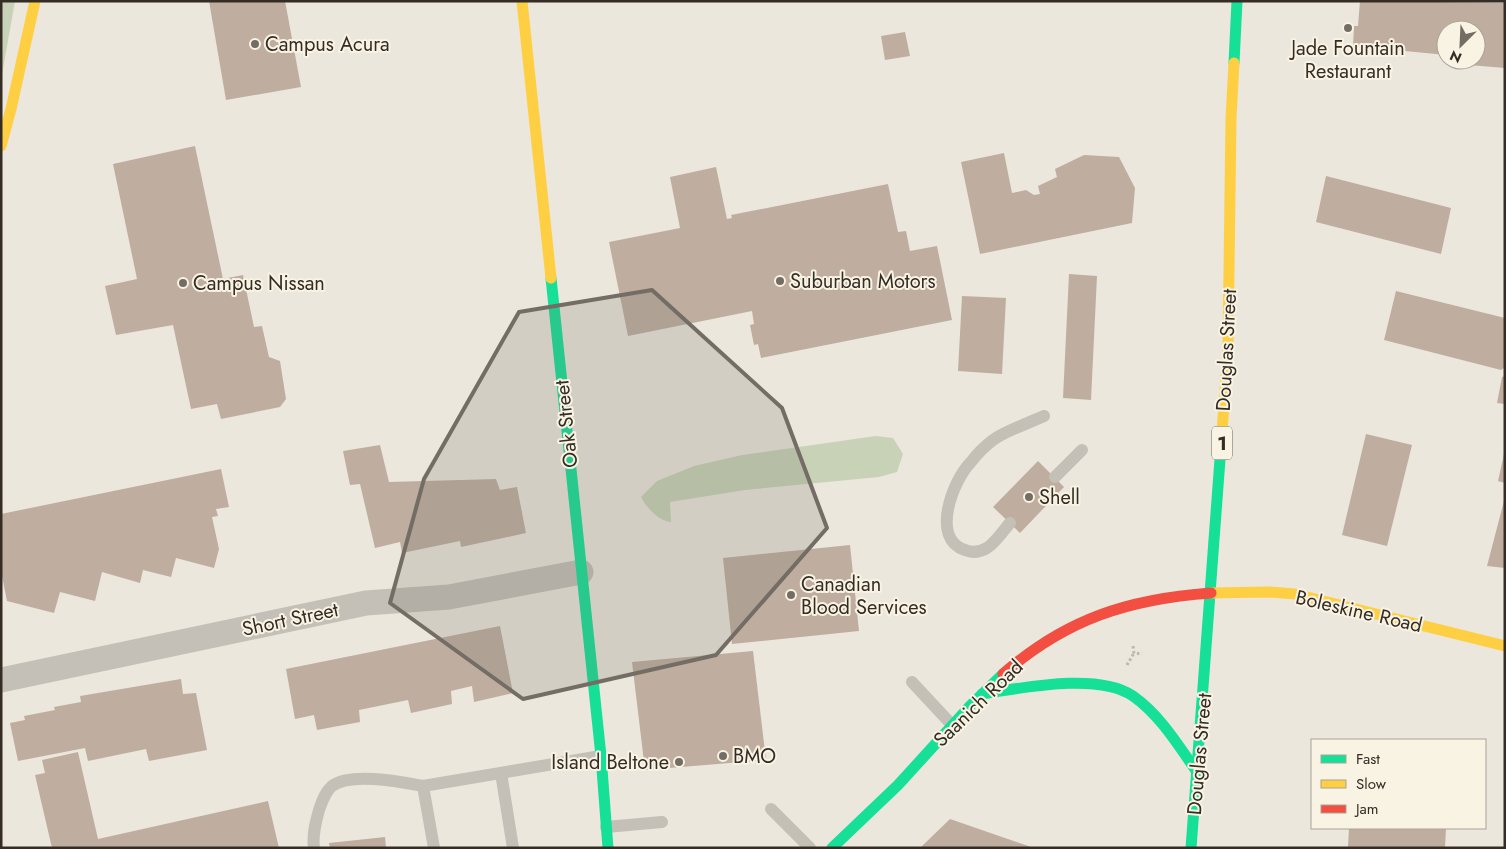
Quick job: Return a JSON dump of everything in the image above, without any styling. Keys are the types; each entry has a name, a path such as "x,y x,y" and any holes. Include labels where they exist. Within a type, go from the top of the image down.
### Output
{"main road":[{"path":"1,146 14,100 35,1"},
{"name":"Oak Street","path":"522,1 601,756 608,848"},
{"name":"Douglas Street","path":"1191,848 1228,348 1231,118 1237,1"},
{"name":"Boleskine Road","path":"1211,593 1269,592 1295,594 1505,646"},
{"name":"Saanich Road","path":"832,848 898,784 982,694 1012,667 1058,634 1117,608 1171,597 1211,593"},
{"path":"982,694 1056,685 1090,684 1108,686 1126,692 1156,716 1197,772"}],"street":[{"name":"Short Street","path":"1,680 366,604 448,597 581,572"}],"lane":[{"path":"1010,523 988,548 978,552 961,549 948,537 950,498 964,470 993,440 1044,416"},
{"path":"1054,477 1082,450"},
{"path":"912,682 952,725"},
{"path":"314,848 316,820 323,798 332,786 347,780 388,779 423,786 601,756"},
{"path":"501,773 513,848"},
{"path":"423,786 434,848"},
{"path":"771,808 810,848"},
{"path":"606,827 662,822"}],"path":[{"path":"1133,646 1134,653 1142,654"}],"highlighted area":[{"path":"652,290 782,408 827,528 716,655 523,699 390,603 424,479 519,312"}],"green space":[{"path":"1,1 15,1 1,80"},
{"path":"876,436 893,438 903,454 897,472 879,477 745,490 670,502 671,522 653,513 641,497 657,481 694,466 742,455"}],"building":[{"name":"Campus Acura","path":"209,1 285,1 301,87 226,100"},
{"path":"1360,1 1505,3 1505,68 1486,66 1486,20 1436,20 1436,54 1353,46 1354,26 1358,26"},
{"path":"905,32 910,56 885,60 881,36"},
{"name":"Campus Nissan","path":"195,146 223,279 243,275 254,327 262,326 269,357 280,361 286,399 280,407 221,419 217,404 191,409 173,325 116,335 105,286 137,279 113,164"},
{"path":"1004,153 1012,193 1026,190 1034,195 1040,194 1038,186 1057,177 1055,169 1084,155 1119,157 1135,188 1132,223 980,254 961,162"},
{"name":"Suburban Motors","path":"716,167 727,219 732,218 731,215 888,184 898,232 906,231 910,251 937,246 952,320 761,358 758,344 754,345 750,325 754,324 752,311 628,336 609,242 680,228 670,177"},
{"path":"1326,176 1451,208 1441,254 1316,222"},
{"path":"1069,274 1097,276 1091,400 1063,398"},
{"path":"1396,291 1505,318 1505,367 1501,370 1384,340"},
{"path":"962,296 1006,298 1002,374 958,371"},
{"path":"1505,376 1505,404 1497,403 1502,377"},
{"path":"1366,434 1412,445 1387,546 1342,535"},
{"path":"380,445 389,482 496,479 500,490 517,487 526,533 461,547 460,541 402,553 400,542 375,548 360,484 350,485 343,451"},
{"path":"1505,454 1505,483 1498,481"},
{"name":"Shell","path":"1038,461 1064,487 1020,533 993,507"},
{"path":"221,469 229,507 216,509 218,516 212,517 219,549 214,568 176,558 171,577 143,570 140,583 102,572 95,601 60,592 54,613 7,601 1,571 1,514"},
{"path":"1504,501 1505,568 1487,566"},
{"name":"Canadian Blood Services","path":"850,545 859,631 732,644 723,558"},
{"path":"500,626 513,693 474,702 472,686 451,691 452,704 411,713 408,700 359,710 360,722 317,730 314,715 295,719 286,669"},
{"path":"753,651 766,760 645,770 632,662"},
{"path":"181,679 183,694 196,693 207,750 149,761 146,749 88,761 85,748 18,761 10,723 25,720 24,716 55,710 54,707 81,702 80,696"},
{"path":"78,752 98,839 268,801 279,848 52,848 35,775 45,773 42,760"},
{"path":"950,819 1031,847 1031,848 920,848"},
{"path":"1349,829 1446,829 1445,848 1348,848"},
{"path":"385,837 386,848 330,848 329,843"}],"traffic: fast":[{"path":"1234,63 1237,1"},
{"path":"551,278 601,756 608,848"},
{"path":"1191,848 1221,446"},
{"path":"832,848 898,785 970,706 1003,674"},
{"path":"982,694 1038,686 1080,683 1118,689 1133,696 1152,712 1197,772"}],"traffic: slow":[{"path":"1,146 35,1"},
{"path":"522,1 551,278"},
{"path":"1221,446 1228,348 1231,118 1234,63"},
{"path":"1211,593 1269,592 1295,594 1505,646"}],"traffic: jam":[{"path":"1003,674 1050,639 1100,615 1152,600 1211,593"}],"place":[{"name":"Jade Fountain Restaurant","path":"1348,28"},
{"name":"Campus Acura","path":"255,44"},
{"name":"Suburban Motors","path":"780,281"},
{"name":"Campus Nissan","path":"183,283"},
{"name":"Shell","path":"1029,497"},
{"name":"Canadian Blood Services","path":"791,595"},
{"name":"BMO","path":"723,756"},
{"name":"Island Beltone","path":"679,762"}]}
